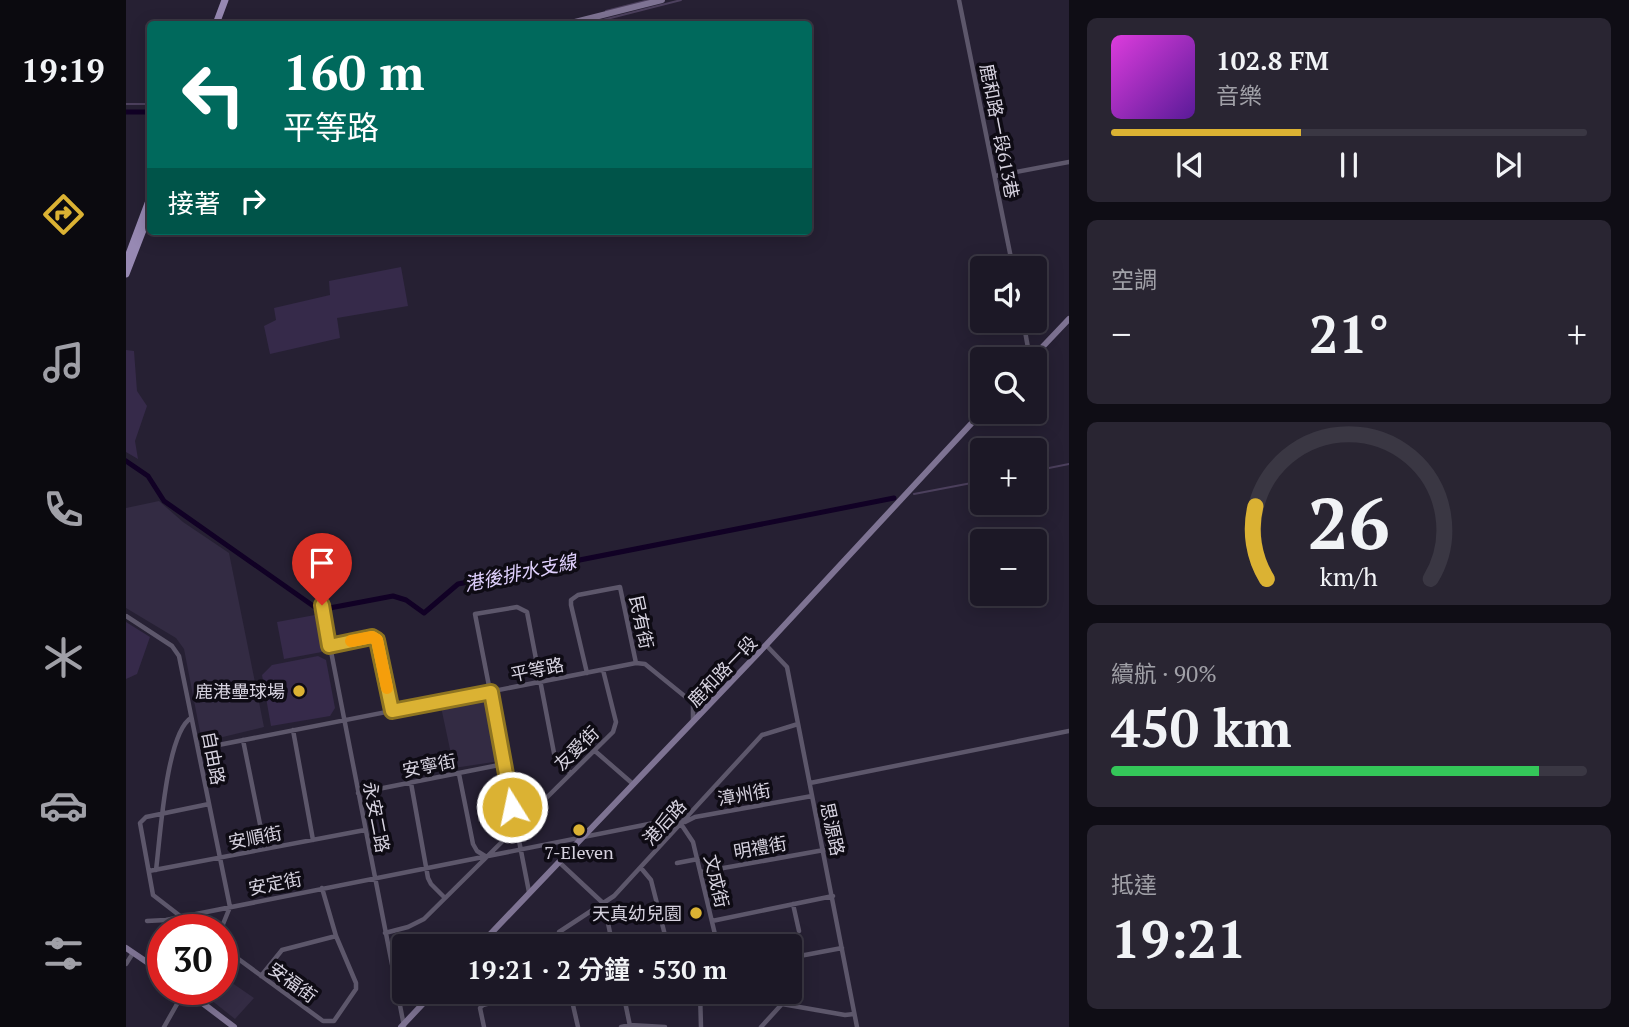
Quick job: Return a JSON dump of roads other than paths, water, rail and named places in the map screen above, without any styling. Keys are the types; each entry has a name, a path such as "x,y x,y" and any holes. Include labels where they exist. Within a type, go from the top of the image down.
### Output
{"main road":[{"path":"219,21 227,0"},
{"path":"579,21 660,1"},
{"path":"126,262 147,206"},
{"path":"126,274 147,220"},
{"path":"1042,347 1069,319"},
{"name":"鹿和路一段","path":"490,934 766,645 971,424"},
{"path":"126,948 147,962"},
{"path":"403,1026 423,1004"},
{"path":"206,1005 234,1027"}],"street":[{"name":"鹿和路一段613巷","path":"959,0 1011,256"},
{"path":"995,176 1069,162"},
{"name":"民有街","path":"587,673 571,605 571,600 578,594 620,587 636,663"},
{"name":"永安二路","path":"322,605 403,1026"},
{"path":"529,893 475,614 517,607 525,609 529,617 554,753 570,773"},
{"name":"自由路","path":"126,616 177,650 230,907"},
{"path":"329,646 375,638 392,711"},
{"name":"思源路","path":"766,645 788,667 857,1027"},
{"path":"636,663 645,664 704,710"},
{"name":"平等路","path":"198,749 636,663"},
{"name":"友愛街","path":"385,933 417,923 445,898 595,751 616,726 603,670"},
{"path":"693,702 714,699"},
{"path":"693,702 693,722"},
{"path":"156,870 164,788 175,746 186,721 191,718"},
{"name":"港后路","path":"559,934 604,904 641,868 762,735 798,724"},
{"path":"292,730 313,840"},
{"path":"810,783 1069,731"},
{"path":"243,740 265,849"},
{"path":"595,751 634,784"},
{"name":"安寧街","path":"358,793 505,764"},
{"path":"459,774 473,844 477,851 486,857"},
{"path":"411,783 426,868 431,884 445,898"},
{"name":"漳州街","path":"681,824 695,817 812,796"},
{"path":"177,914 153,895 140,823 146,817 209,804"},
{"name":"安定街","path":"196,914 669,820 681,824"},
{"name":"文成街","path":"681,824 694,842 715,934"},
{"name":"安順街","path":"149,871 365,830"},
{"name":"明禮街","path":"701,872 824,850"},
{"path":"677,863 698,859"},
{"path":"560,863 604,904 610,934"},
{"path":"641,868 650,880 665,934"},
{"name":"安福街","path":"238,959 323,1021 334,1021 356,989 356,983 336,936 322,888"},
{"path":"712,921 833,896"},
{"path":"793,904 799,931"},
{"path":"227,914 230,907"},
{"path":"261,976 278,952 336,936"},
{"path":"802,956 842,948"},
{"path":"126,964 134,953"},
{"path":"484,1027 480,1008 485,1004"},
{"path":"573,1004 578,1027"},
{"path":"625,1004 630,1026"},
{"path":"700,1004 701,1027"},
{"path":"761,1027 782,1004 845,1015 854,1014"},
{"path":"164,1027 176,1005"},
{"path":"621,1027 665,1027"}],"waterway":[{"path":"606,11 649,0"},
{"path":"599,21 681,0"},
{"path":"126,104 147,104"},
{"path":"126,112 147,112"},
{"name":"港後排水支線","path":"126,461 148,476 164,501 319,610 393,596 406,600 424,613 458,584 894,498"},
{"path":"1047,468 1069,464"},
{"path":"914,494 970,483"}],"place":[{"name":"鹿港壘球場","path":"299,691"},
{"name":"7-Eleven","path":"579,830"},
{"name":"天真幼兒園","path":"696,913"}]}
